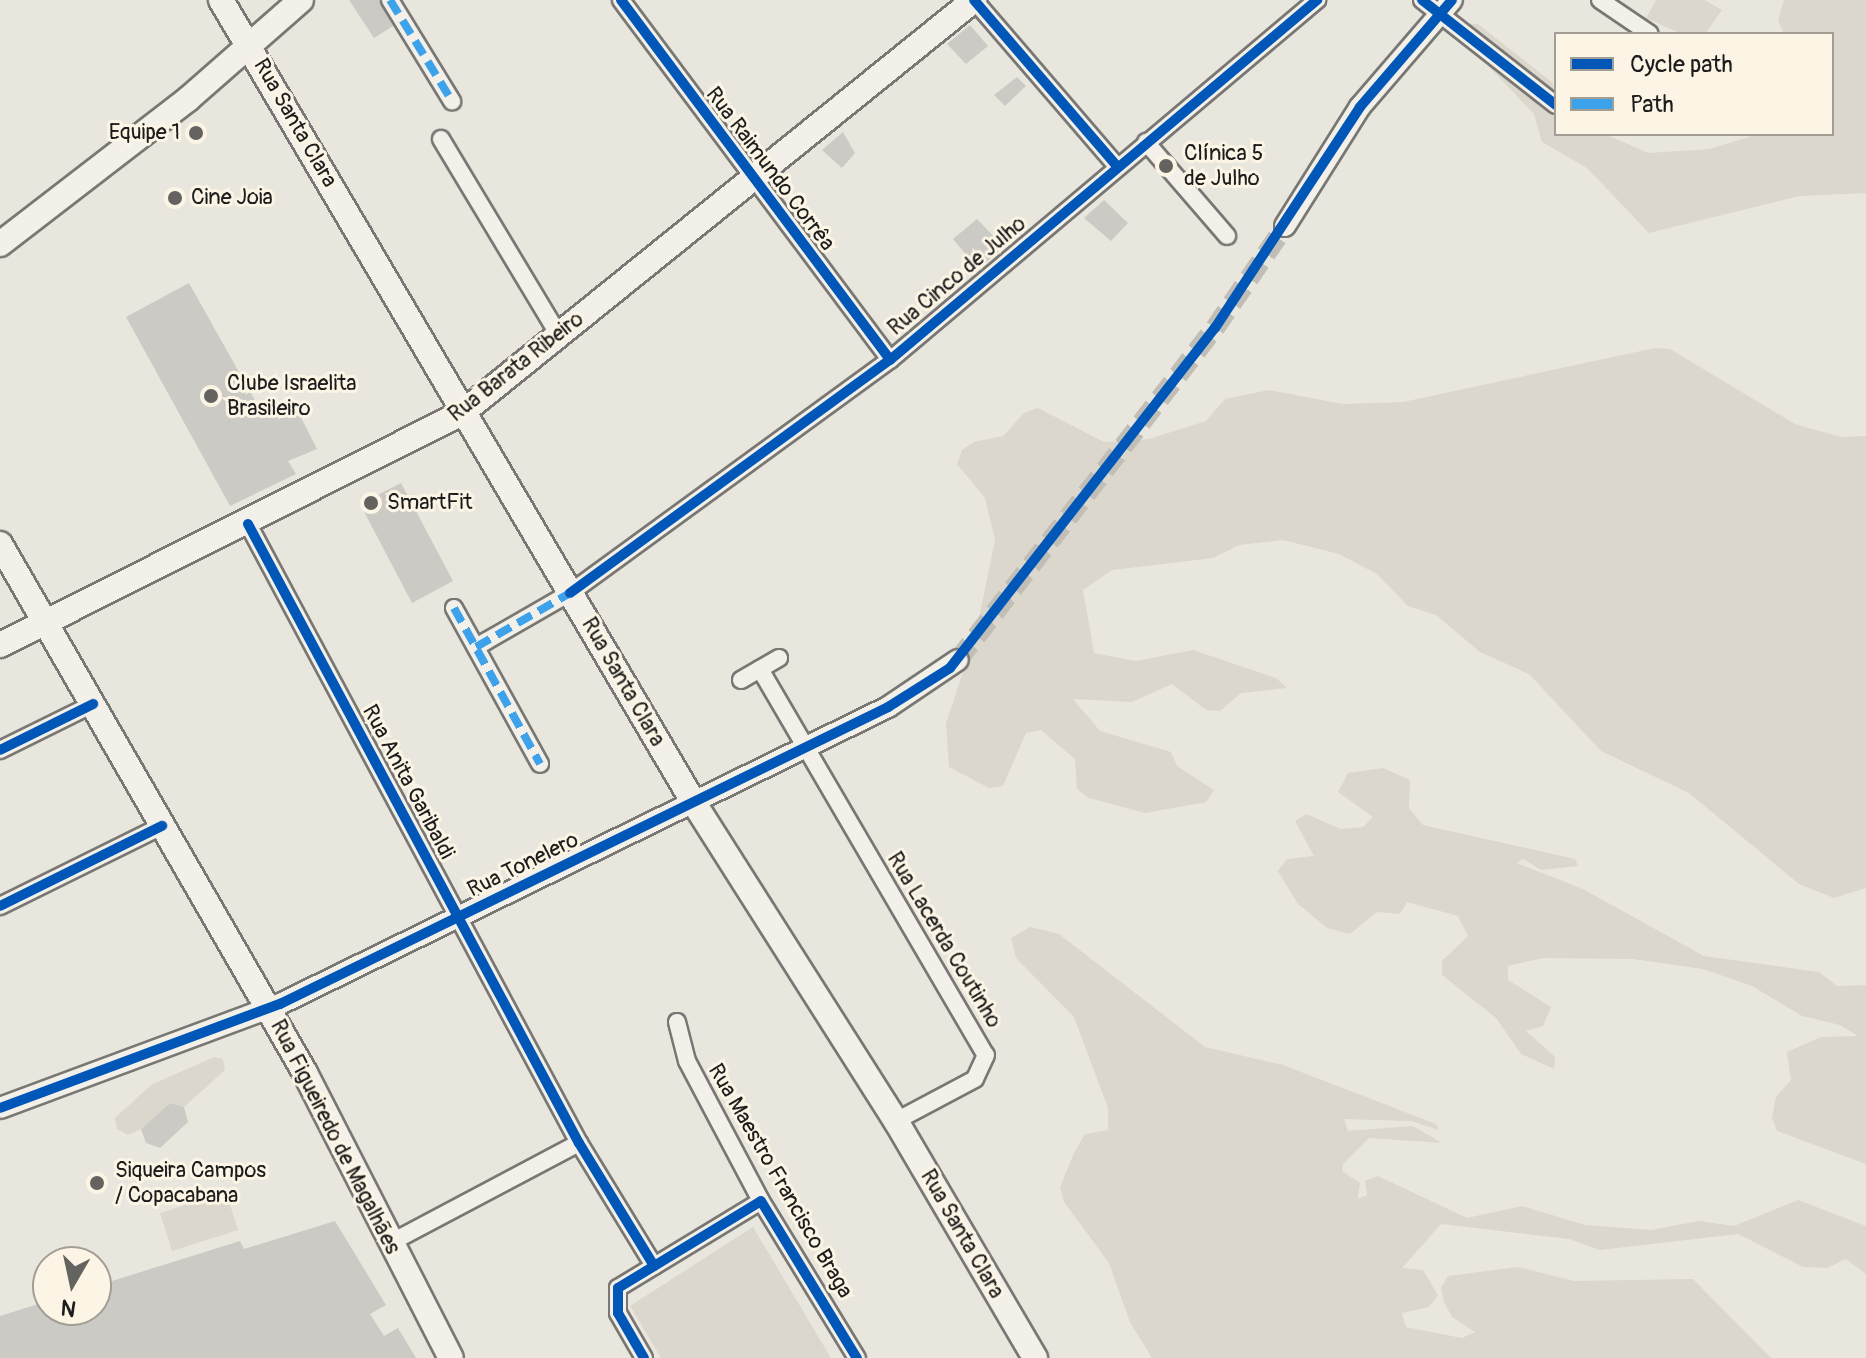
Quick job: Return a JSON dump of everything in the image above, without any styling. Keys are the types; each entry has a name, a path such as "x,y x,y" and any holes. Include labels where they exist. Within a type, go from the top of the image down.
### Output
{"main road":[{"name":"Rua Santa Clara","path":"221,0 694,803 896,1121 1035,1358"},
{"path":"0,244 250,46 301,0"},
{"name":"Rua Barata Ribeiro","path":"0,645 248,524 462,413 974,0"},
{"name":"Rua Figueiredo de Magalhães","path":"0,544 268,1009 451,1358"}],"street":[{"path":"390,0 452,101"},
{"name":"Rua Raimundo Corrêa","path":"621,0 752,180 890,360"},
{"path":"974,0 1117,166"},
{"name":"Rua Cinco de Julho","path":"476,647 570,593 890,360 1317,0"},
{"path":"1422,0 1446,8 1554,103"},
{"path":"1600,0 1647,32"},
{"path":"1285,226 1360,107 1446,8"},
{"path":"441,139 559,335"},
{"path":"1146,142 1227,236"},
{"name":"Rua Anita Garibaldi","path":"248,524 579,1143 654,1266"},
{"path":"454,608 540,764"},
{"path":"741,680 779,658"},
{"name":"Rua Tonelero","path":"0,1108 268,1009 888,707 958,660"},
{"path":"760,669 802,749"},
{"path":"0,750 93,704"},
{"name":"Rua Lacerda Coutinho","path":"802,749 986,1055 975,1079 896,1121"},
{"path":"0,906 162,826"},
{"name":"Rua Maestro Francisco Braga","path":"677,1022 687,1061 761,1201 857,1358"},
{"path":"390,1243 579,1143"},
{"path":"644,1358 615,1297 624,1283 761,1201"}],"shaded area":[{"path":"1656,0 1705,0 1722,10 1706,32 1678,32 1646,18"},
{"path":"1784,0 1866,0 1866,193 1799,196 1649,233 1587,168 1542,142 1534,114 1473,50 1464,23 1478,24 1553,83 1554,136 1610,136 1648,153 1710,149 1752,136 1834,136 1834,32 1783,32 1778,20"},
{"path":"1655,348 1670,349 1795,424 1841,437 1866,436 1866,888 1834,898 1799,884 1689,793 1601,751 1529,674 1480,652 1436,615 1408,606 1377,574 1339,554 1283,540 1239,545 1213,558 1112,570 1083,590 1094,653 1136,661 1193,650 1276,678 1287,688 1241,693 1220,711 1206,710 1172,684 1132,702 1073,699 1100,731 1171,752 1177,766 1214,790 1206,802 1145,813 1089,798 1077,789 1075,759 1041,730 1026,733 1003,786 989,788 949,767 946,724 977,628 995,540 985,498 957,464 962,450 974,442 1003,436 1024,413 1038,408 1104,442 1149,439 1206,421 1225,399 1269,390 1343,404 1403,402"},
{"path":"1383,768 1410,780 1409,808 1423,825 1575,859 1578,866 1541,870 1523,859 1517,863 1583,889 1704,956 1819,972 1837,986 1866,985 1866,1164 1777,1131 1772,1118 1776,1097 1791,1080 1787,1052 1821,1037 1858,1036 1840,1025 1802,1016 1752,986 1703,969 1633,959 1543,958 1508,966 1508,980 1551,1007 1543,1026 1526,1031 1555,1057 1554,1069 1521,1054 1496,1018 1442,975 1442,961 1468,936 1458,916 1407,902 1400,914 1377,912 1350,934 1327,928 1298,904 1278,871 1287,859 1314,856 1295,821 1306,814 1341,829 1363,827 1373,817 1338,792 1348,773"},
{"path":"1030,927 1059,934 1205,1047 1283,1065 1436,1124 1439,1130 1411,1121 1344,1119 1348,1131 1413,1126 1442,1143 1369,1138 1343,1164 1342,1171 1360,1183 1358,1199 1367,1195 1365,1181 1378,1176 1467,1218 1522,1206 1585,1225 1651,1230 1699,1221 1734,1226 1798,1200 1866,1226 1866,1274 1846,1259 1827,1268 1803,1267 1738,1234 1600,1250 1569,1239 1441,1224 1402,1268 1423,1270 1438,1295 1429,1307 1402,1313 1406,1327 1462,1338 1475,1332 1452,1317 1444,1302 1441,1288 1448,1276 1518,1267 1574,1281 1693,1279 1771,1358 1152,1358 1130,1322 1109,1263 1064,1202 1060,1187 1074,1153 1085,1134 1108,1130 1108,1108 1074,1017 1016,958 1011,938"},
{"path":"214,1057 223,1059 225,1070 184,1107 170,1103 141,1129 128,1135 117,1129 115,1118 151,1085"},
{"path":"226,1192 238,1230 172,1251 160,1213"},
{"path":"753,1227 831,1358 661,1358 630,1306"}],"building":[{"path":"349,0 379,0 393,26 374,38"},
{"path":"970,25 988,46 966,64 947,44"},
{"path":"1017,77 1026,86 1005,106 994,95"},
{"path":"843,132 855,153 842,168 822,150"},
{"path":"1104,200 1128,223 1111,241 1084,218"},
{"path":"977,219 1004,247 978,269 953,239"},
{"name":"Clube Israelita Brasileiro","path":"189,283 263,415 291,398 317,449 288,461 296,474 230,506 126,317"},
{"path":"401,483 453,581 412,603 360,504"},
{"path":"170,1103 184,1107 188,1122 160,1148 146,1143 141,1129"},
{"path":"335,1221 386,1305 370,1314 384,1336 398,1328 416,1358 0,1358 0,1316 32,1306 32,1326 112,1326 112,1281 240,1241 244,1249"}],"tunnel":[{"path":"958,660 1215,328 1285,226"}],"marked path":[{"path":"390,0 452,101"},
{"path":"476,647 570,593"},
{"path":"454,608 540,764"}],"cycle path":[{"path":"621,0 890,360"},
{"path":"974,0 1117,166"},
{"path":"570,593 890,360 1317,0"},
{"path":"1422,0 1554,103"},
{"path":"0,1108 280,1004 888,707 950,668 1215,328 1360,107 1452,0"},
{"path":"248,524 579,1143 654,1266"},
{"path":"0,750 93,704"},
{"path":"0,906 162,826"},
{"path":"644,1358 618,1313 618,1288 761,1201 857,1358"}],"place":[{"name":"Equipe 1","path":"196,133"},
{"name":"Clínica 5 de Julho","path":"1166,166"},
{"name":"Cine Joia","path":"175,198"},
{"name":"Clube Israelita Brasileiro","path":"211,396"},
{"name":"SmartFit","path":"371,503"},
{"name":"Siqueira Campos / Copacabana","path":"97,1183"}]}
